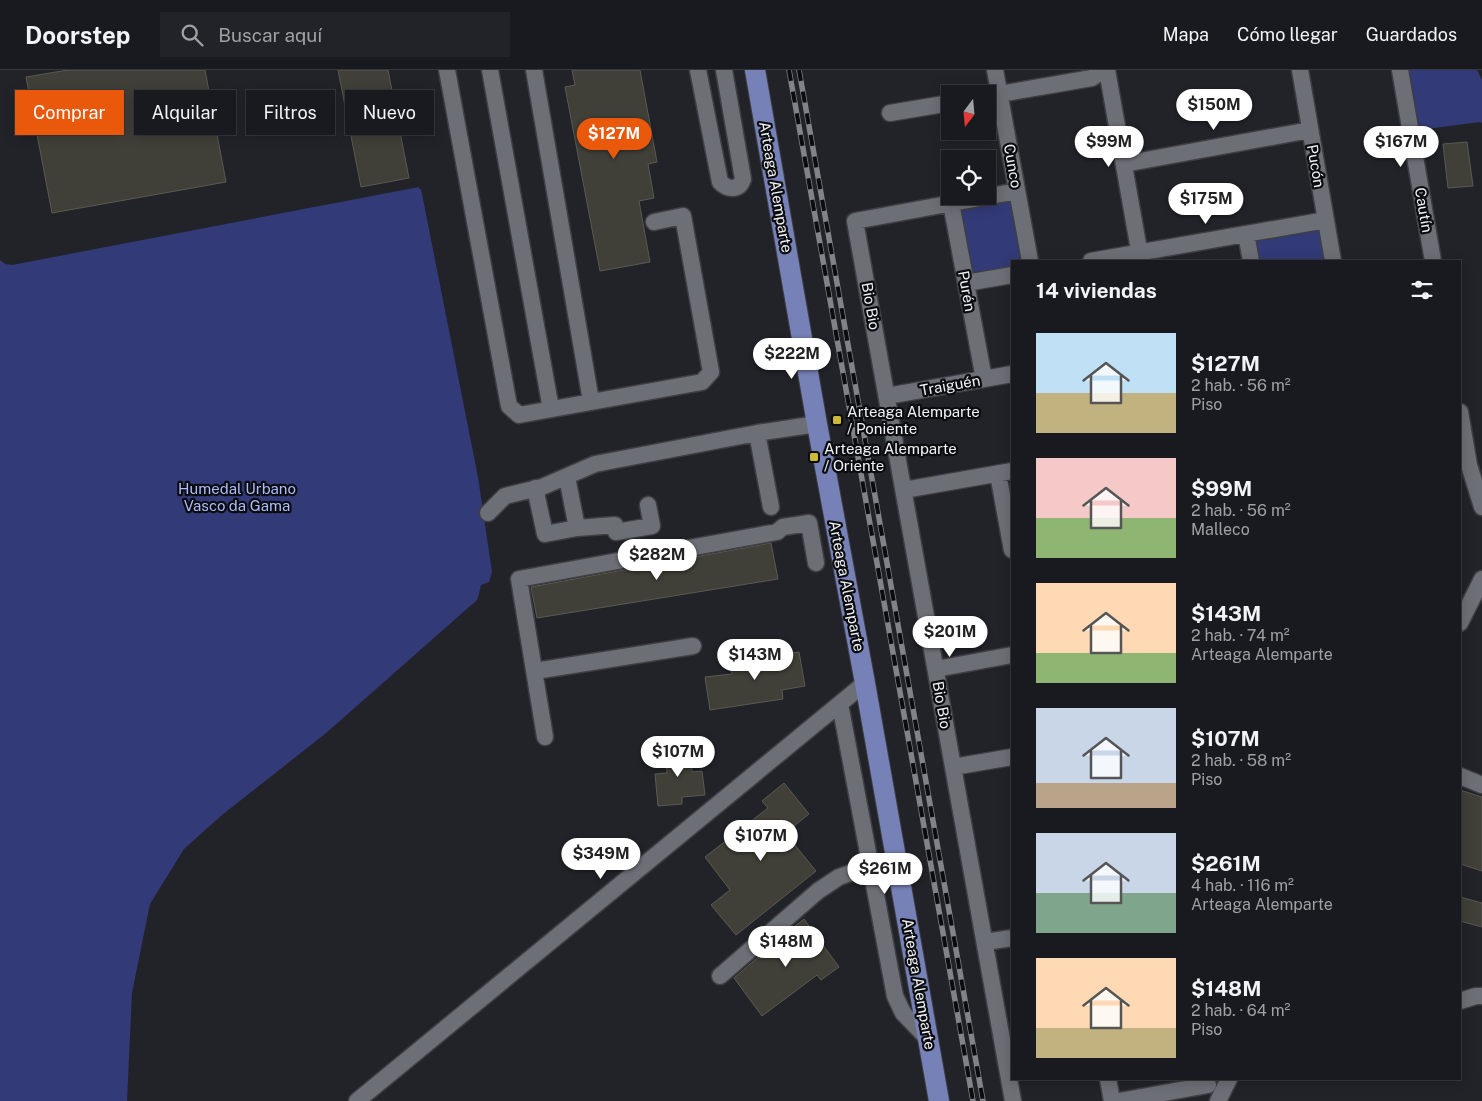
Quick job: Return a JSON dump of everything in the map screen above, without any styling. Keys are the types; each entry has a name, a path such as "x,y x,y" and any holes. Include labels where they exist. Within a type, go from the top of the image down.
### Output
{"main road":[{"name":"Arteaga Alemparte","path":"755,70 939,1101"}],"street":[{"path":"490,70 551,409"},
{"path":"534,70 591,402"},
{"path":"698,70 720,182 725,187 737,188 741,185 743,179 724,70"},
{"name":"Cunco","path":"994,85 995,70"},
{"path":"996,95 1092,78 1102,70"},
{"path":"1107,70 1140,257"},
{"name":"Pucón","path":"1300,70 1333,260"},
{"name":"Cautín","path":"1400,70 1433,260"},
{"path":"451,71 509,406 519,415 702,382 711,372 684,216 654,222"},
{"name":"Cunco","path":"996,103 1017,191 1030,260"},
{"path":"890,113 941,104"},
{"path":"1124,164 1310,130"},
{"path":"996,195 1017,191"},
{"name":"Bio Bio","path":"941,205 855,221 1013,1101"},
{"name":"Purén","path":"951,205 984,379"},
{"path":"1103,260 1140,257 1246,234 1326,220"},
{"path":"1246,234 1251,260"},
{"path":"966,283 1011,275"},
{"name":"Traiguén","path":"887,396 1011,374"},
{"path":"1461,418 1469,464 1482,507"},
{"path":"488,512 505,496 542,488 596,464 757,433 817,424"},
{"path":"757,433 771,507"},
{"path":"904,490 1006,472 1011,536"},
{"path":"567,477 577,528"},
{"path":"535,488 545,534 615,524 616,532 652,526 648,505"},
{"path":"545,737 519,579 776,532 783,527 800,524 809,524 816,563"},
{"path":"813,542 838,539"},
{"path":"1461,621 1482,578"},
{"path":"535,671 693,646"},
{"path":"936,669 1011,655"},
{"path":"357,1101 865,683"},
{"path":"840,704 895,996 903,1014 928,1039"},
{"path":"953,767 1011,757"},
{"path":"1461,776 1482,785"},
{"path":"720,976 818,891 840,877 871,866 897,861"},
{"path":"984,942 1011,938"},
{"path":"1461,1001 1482,996"},
{"path":"1108,1080 1112,1101"},
{"path":"1119,1101 1217,1087"}],"green space":[{"path":"1407,70 1477,70 1482,80 1482,123 1419,130"},
{"name":"Humedal Urbano Vasco da Gama","path":"419,187 421,189 478,477 492,572 489,582 481,585 477,600 325,734 222,815 184,849 150,904 132,993 127,1101 0,1101 0,260 5,264 12,265"},
{"path":"1016,197 1028,260 1011,260 1011,270 972,277 960,208 975,205 996,205 996,201"},
{"path":"1323,228 1328,260 1257,260 1253,240"}],"building":[{"path":"68,70 205,70 209,90 134,90 134,135 217,135 226,182 52,213 37,135 124,135 124,90 28,90 26,77"},
{"path":"338,70 388,70 392,90 345,90 345,106"},
{"path":"572,70 640,70 657,162 648,164 654,198 639,201 650,262 600,271 565,87 575,85"},
{"path":"351,135 401,135 409,178 361,187"},
{"path":"1467,142 1473,186 1448,188 1443,144"},
{"path":"771,543 778,579 537,618 531,587"},
{"path":"799,652 805,686 782,690 783,699 710,710 705,677 732,674 731,662"},
{"path":"690,745 692,772 702,771 705,795 682,797 682,804 658,806 655,774 667,773 665,747"},
{"path":"784,783 809,814 785,833 816,871 736,935 711,905 730,890 705,857 768,808 762,801"},
{"path":"1461,790 1482,797 1482,871 1461,864"},
{"path":"1461,897 1482,903 1482,927 1461,921"},
{"path":"804,919 839,967 821,980 817,975 762,1016 734,978"}],"railway":[{"path":"789,70 973,1101"},
{"path":"799,70 983,1101"}],"place":[{"name":"Arteaga Alemparte / Poniente","path":"837,420"},
{"name":"Arteaga Alemparte / Oriente","path":"814,457"}]}
